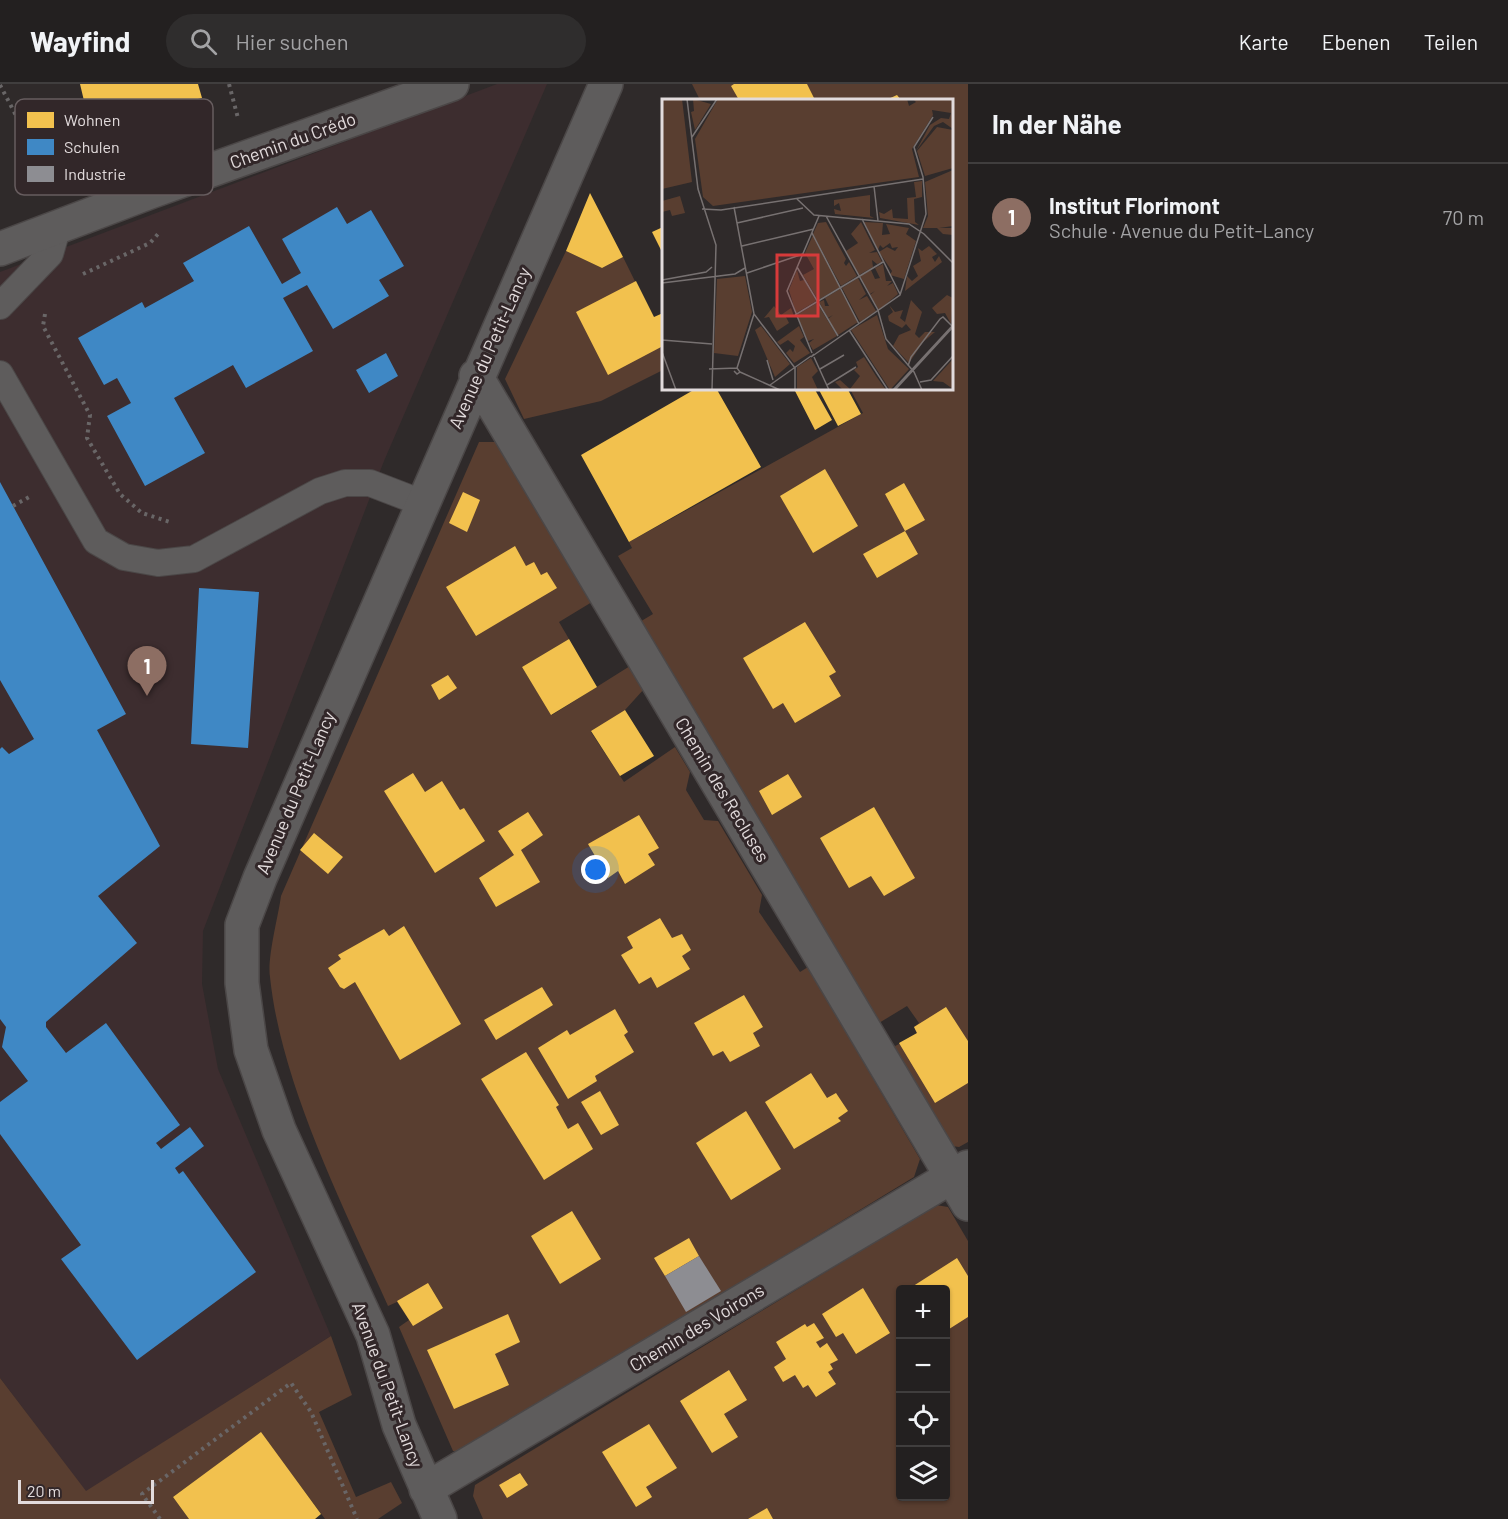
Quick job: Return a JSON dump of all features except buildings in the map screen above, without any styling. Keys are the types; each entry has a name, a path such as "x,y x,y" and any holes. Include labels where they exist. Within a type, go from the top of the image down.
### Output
{"street":[{"name":"Chemin du Crédo","path":"213,170 452,84"},
{"name":"Avenue du Petit-Lancy","path":"440,1519 399,1425 373,1335 279,1130 251,1050 242,983 242,925 256,887 476,376 606,84"},
{"name":"Chemin du Crédo","path":"0,249 144,195"},
{"name":"Chemin des Recluses","path":"476,376 960,1172 968,1204"},
{"name":"Chemin des Voirons","path":"426,1488 960,1172"}],"lane":[{"path":"0,306 50,254 58,226"},
{"path":"0,374 96,541 124,557 158,562 194,559 320,491 345,483 370,483 422,503"}],"path":[{"path":"0,85 15,113"},
{"path":"51,195 58,226"},
{"path":"80,275 150,243 162,229"},
{"path":"45,307 44,326 90,415 87,438 115,486 120,494 142,513 176,522"},
{"path":"160,1519 142,1494 291,1383 311,1412 357,1519"}],"shaded area":[{"path":"497,84 547,84 384,461 203,931 202,984 218,1069 331,1336 86,1492 0,1378 0,272 204,195 213,195 213,191"},
{"path":"692,84 968,84 968,1142 959,1147 945,1145 888,1050 917,1034 914,1027 919,1023 907,1006 874,1026 638,623 653,614 618,556 632,548 629,542 863,413 851,390 953,390 953,99 700,99"},
{"path":"566,251 602,268 623,257 662,336 662,370 601,401 524,419 505,379"},
{"path":"479,442 498,442 592,602 559,622 569,639 522,667 552,715 630,666 644,689 625,710 591,732 624,782 675,747 690,772 686,790 704,820 718,821 762,895 759,912 800,972 808,967 920,1159 914,1177 464,1451 453,1451 399,1327 409,1320 397,1302 388,1306 317,1145 287,1060 276,1018 269,969 281,896"},
{"path":"936,1205 948,1207 968,1241 968,1519 483,1519 473,1496 475,1485"},
{"path":"331,1336 352,1395 319,1412 356,1497 391,1482 402,1503 378,1519 325,1519 261,1433 173,1497 189,1519 0,1519 0,1378 86,1491"}],"place":[{"name":"Institut Florimont","path":"147,696"}]}
